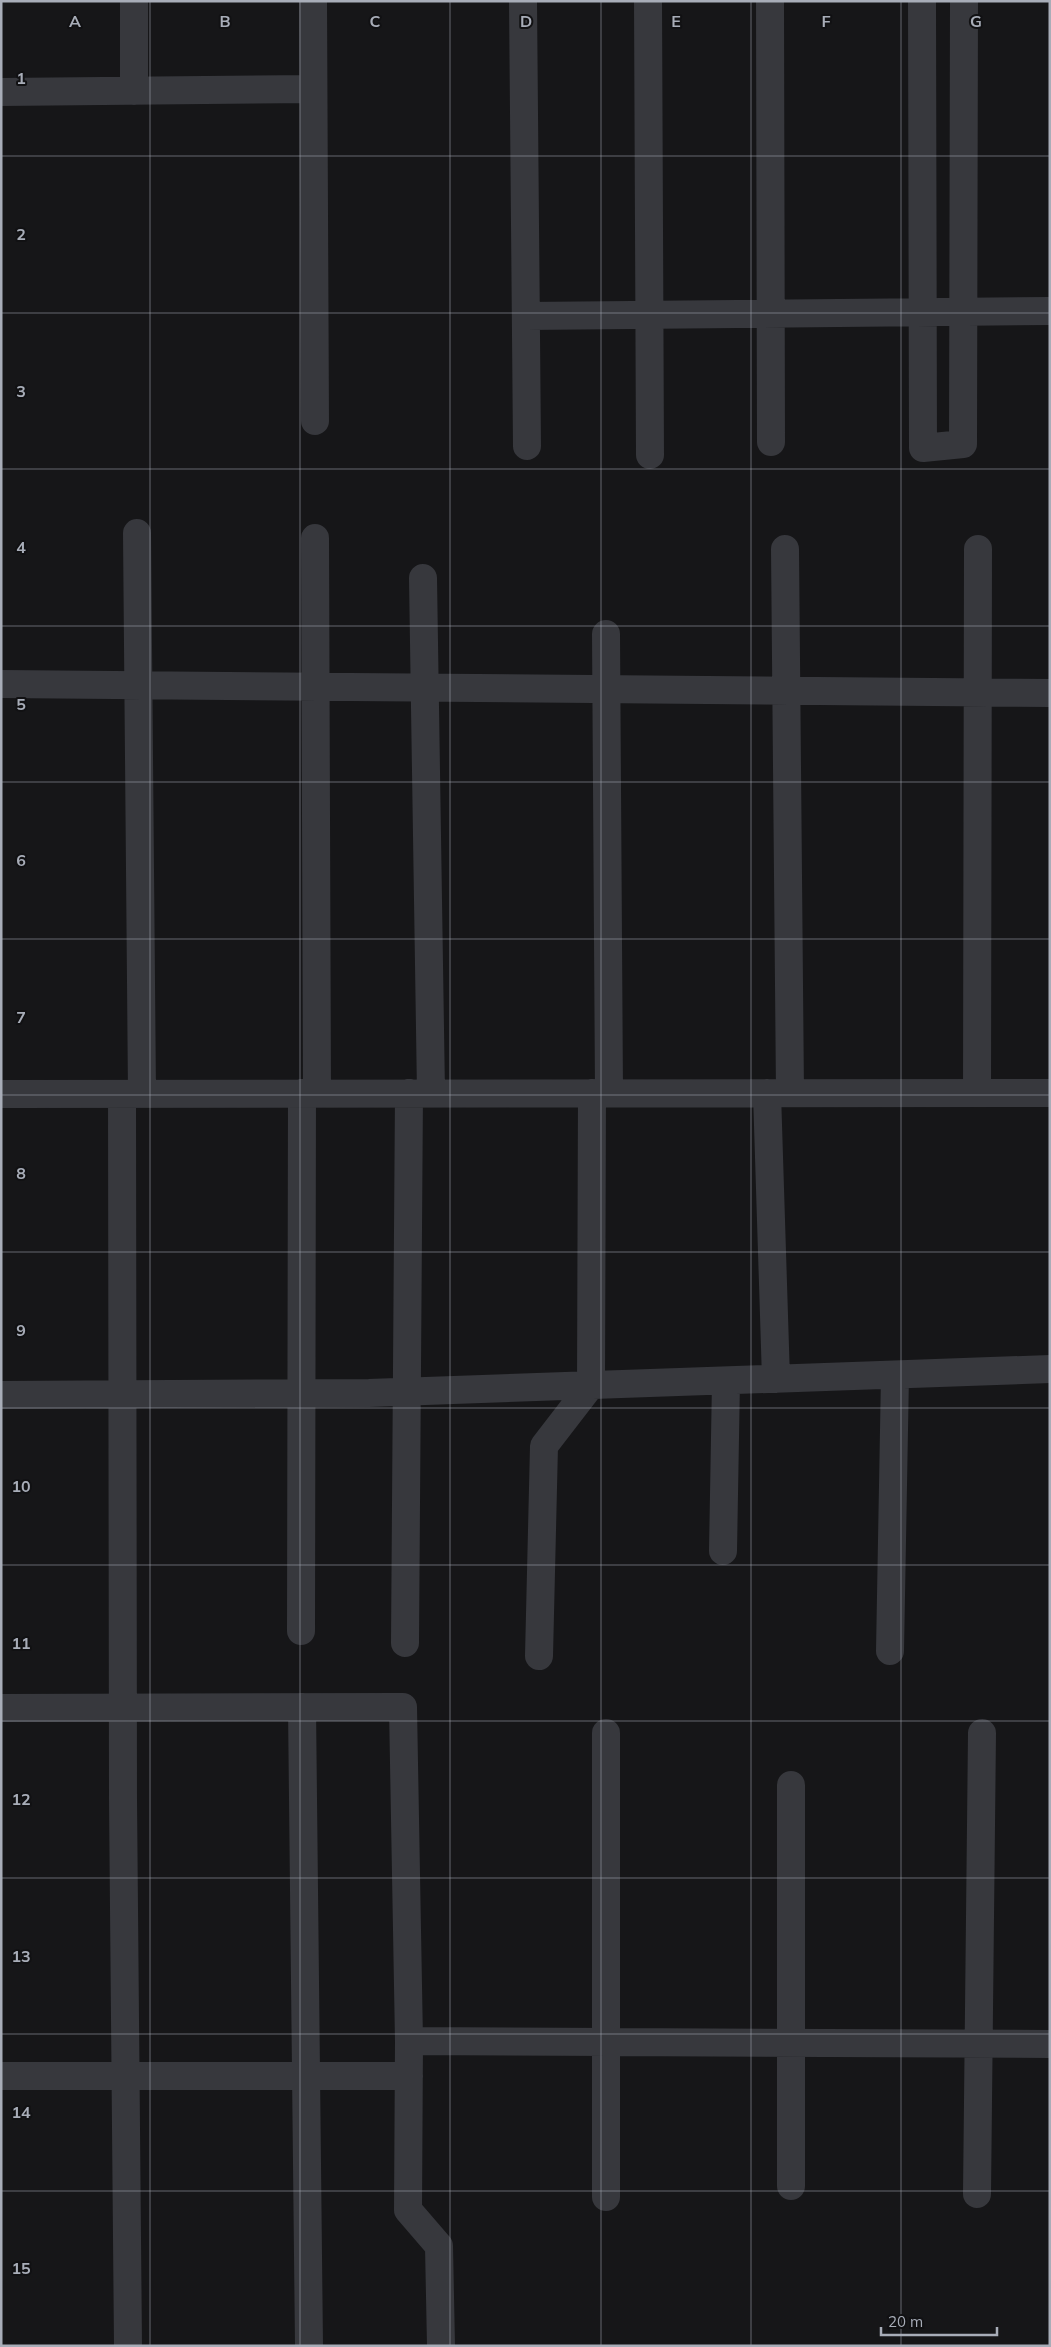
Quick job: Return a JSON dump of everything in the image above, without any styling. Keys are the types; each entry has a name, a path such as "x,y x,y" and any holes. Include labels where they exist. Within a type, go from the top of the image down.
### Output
{"street":[{"path":"134,1 134,91"},
{"path":"313,1 315,421"},
{"path":"523,1 527,446"},
{"path":"648,1 650,455"},
{"path":"770,1 771,442"},
{"path":"922,1 923,448 963,444 964,1"},
{"path":"1,92 313,89"},
{"path":"526,316 1050,311"},
{"path":"128,2346 122,1395 132,1094 138,685 137,533"},
{"path":"301,1631 302,1394 309,1093 315,686 315,538"},
{"path":"776,1379 778,1093 787,691 786,549"},
{"path":"977,1093 978,549"},
{"path":"405,1644 407,1392 420,1093 425,688 423,578"},
{"path":"539,1656 544,1446 591,1385 600,1093 606,634"},
{"path":"1,684 1050,694"},
{"path":"1,1094 1050,1093"},
{"path":"1,1395 407,1392 1050,1369"},
{"path":"890,1651 895,1375"},
{"path":"723,1551 726,1381"},
{"path":"302,1707 309,2346"},
{"path":"1,1708 403,1707 409,2041 408,2210 439,2246 441,2346"},
{"path":"606,1733 606,2198"},
{"path":"977,2194 982,1733"},
{"path":"791,1785 791,2186"},
{"path":"409,2041 1050,2044"},
{"path":"1,2076 409,2076"}]}
